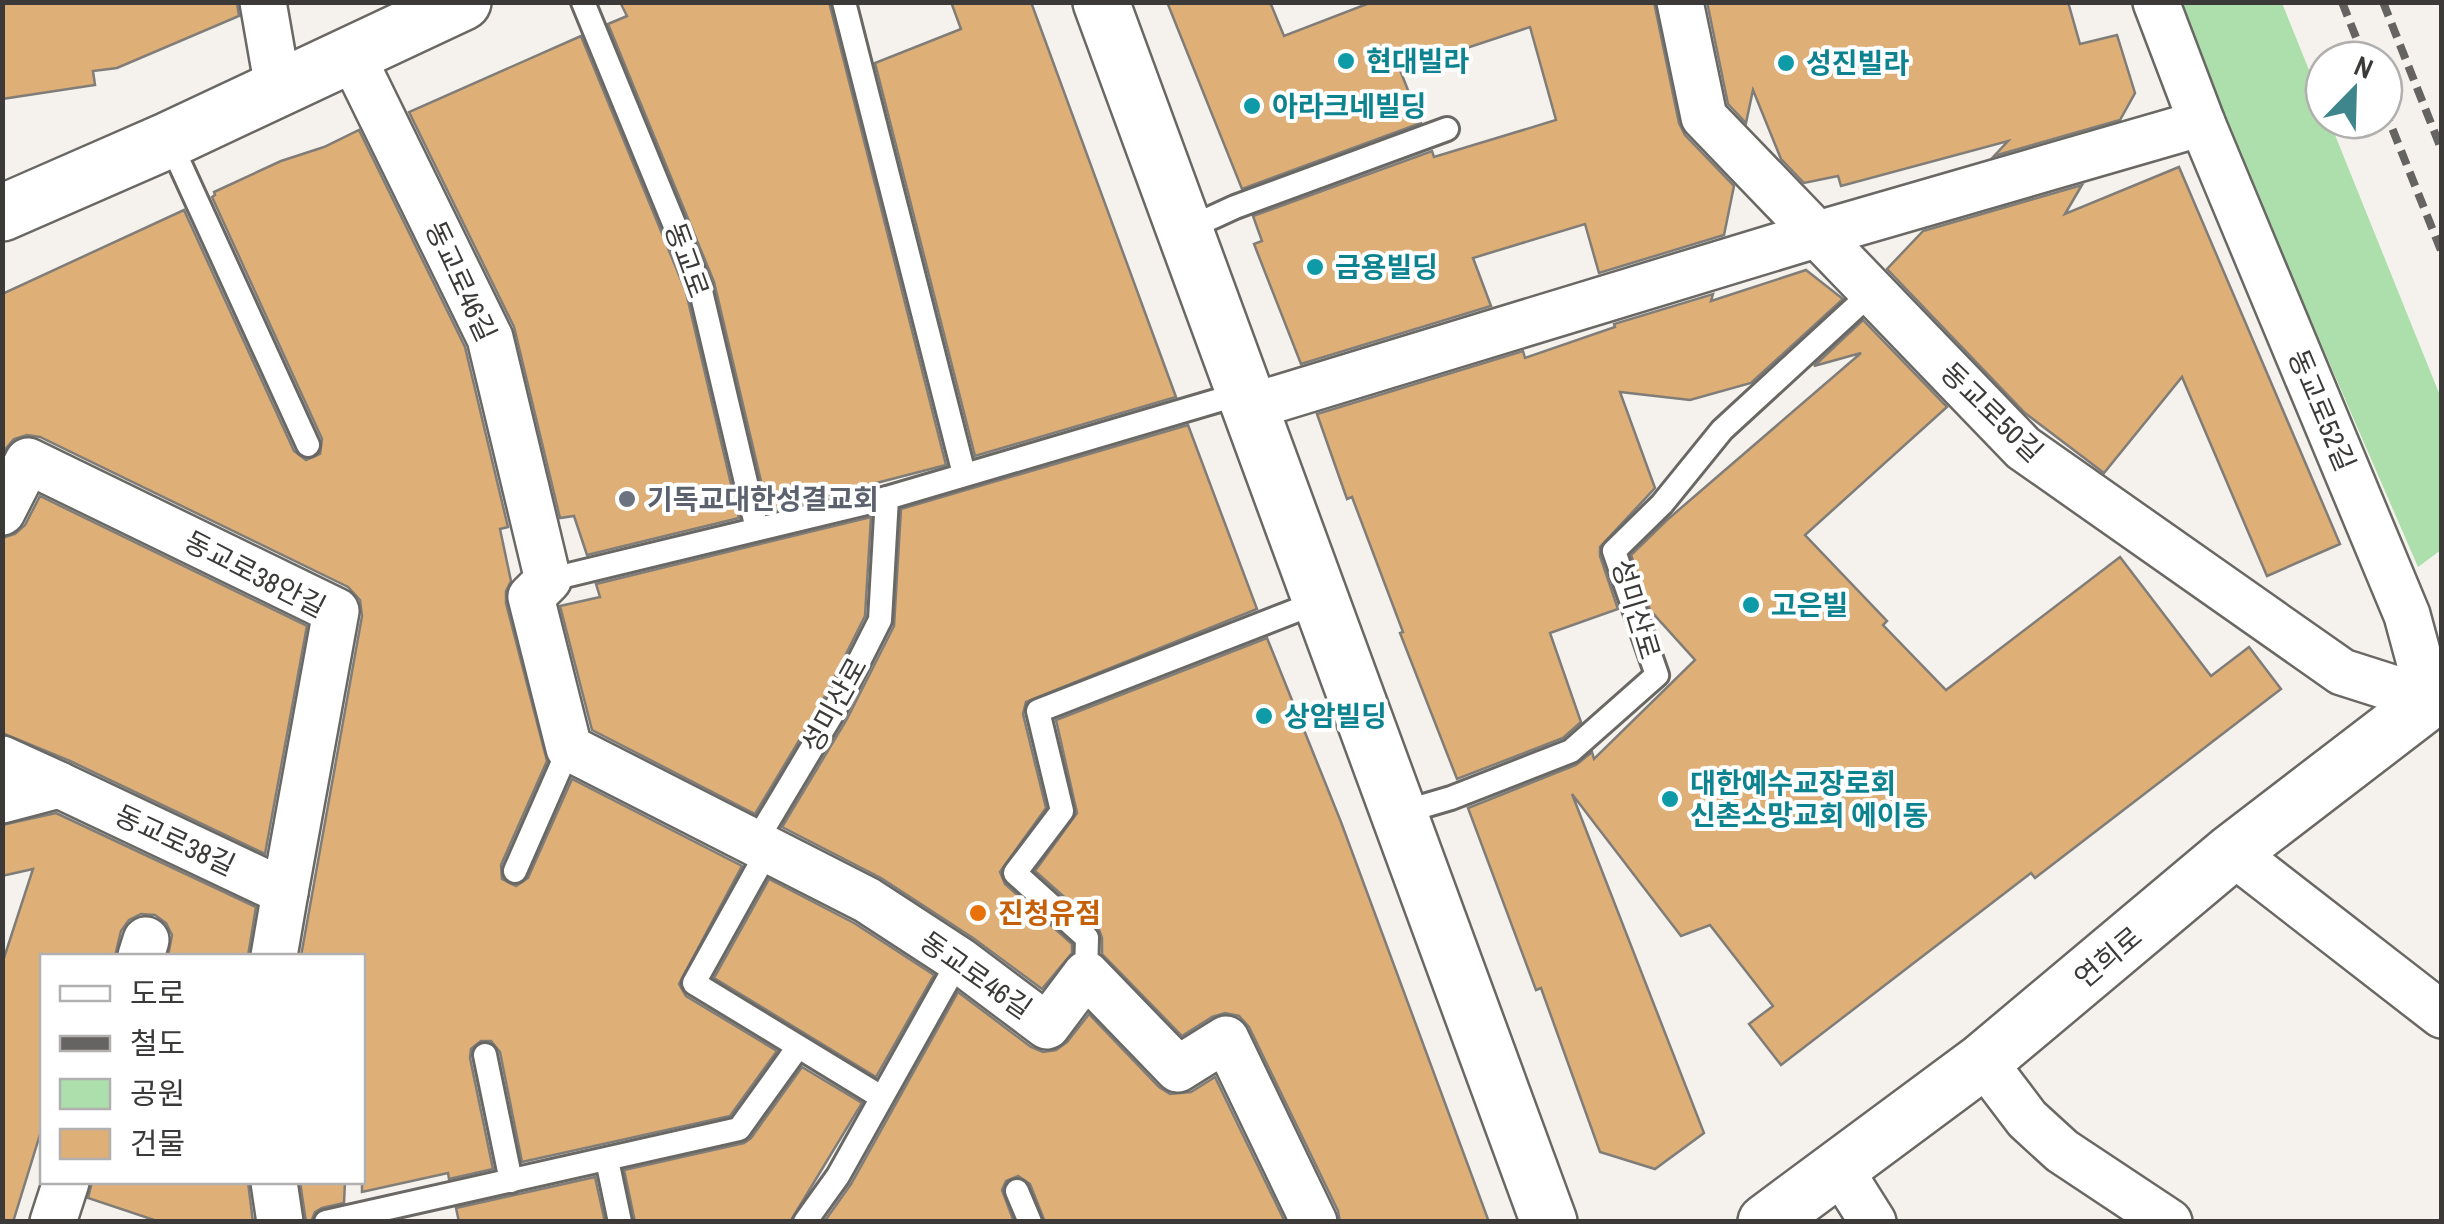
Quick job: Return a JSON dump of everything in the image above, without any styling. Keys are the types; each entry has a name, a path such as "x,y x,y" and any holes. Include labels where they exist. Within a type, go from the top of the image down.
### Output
{"street":[{"path":"263,2 278,88"},
{"path":"2,213 169,140 463,2"},
{"path":"1101,2 1549,1222"},
{"name":"동교로50길","path":"1680,2 1704,117 2023,448 2342,672 2436,696"},
{"name":"동교로52길","path":"2156,2 2202,124 2408,615 2436,696"},
{"name":"동교로46길","path":"351,54 490,338 548,580 531,597 569,748 867,900 959,960 1047,1026 1086,974"},
{"path":"1246,400 2202,124"},
{"name":"동교로38안길","path":"2,512 28,461 336,611 285,892"},
{"name":"연희로","path":"1766,1222 1983,1061 2232,852 2436,696"},
{"path":"2,759 59,785"},
{"path":"2,800 59,785"},
{"name":"동교로38길","path":"59,785 285,892"},
{"path":"2232,852 2442,1015"},
{"path":"274,954 285,892"},
{"path":"1086,974 1178,1069 1226,1039 1314,1221"},
{"path":"1983,1061 2027,1119 2062,1151 2169,1222"},
{"path":"1839,1168 1873,1222"},
{"path":"54,1222 65,1184"},
{"path":"274,1184 280,1222"}],"lane":[{"name":"동교로","path":"583,2 700,287 757,529"},
{"path":"844,2 964,474"},
{"path":"1186,230 1235,207 1447,128"},
{"path":"169,140 308,445"},
{"name":"성미산로","path":"1400,813 1452,798 1570,751 1657,675 1614,551 1662,504 1722,430 1872,292"},
{"path":"548,580 886,498 1246,400"},
{"name":"성미산로","path":"762,846 880,620 886,498"},
{"path":"1086,974 1087,938 1016,873 1062,811 1038,711 1323,600"},
{"path":"515,870 569,748"},
{"path":"762,846 694,984 881,1097"},
{"path":"806,1222 838,1176 959,960"},
{"path":"326,1222 739,1129 798,1046"},
{"path":"485,1055 511,1181"},
{"path":"607,1160 620,1222"},
{"path":"1017,1192 1030,1222"}],"green space":[{"path":"2173,3 2282,3 2304,57 2304,140 2337,140 2441,398 2441,550 2418,567"}],"building":[{"path":"2,2 237,2 239,16 117,68 93,71 95,85 2,99"},
{"path":"620,2 829,2 946,465 768,511 714,282 608,24 627,16"},
{"path":"951,2 1031,2 1176,397 975,456 875,63 961,29"},
{"path":"1167,2 1270,2 1284,36 1372,2 1654,2 1679,123 1685,135 1734,186 1724,235 1599,273 1585,224 1473,258 1491,306 1301,364 1254,244 1262,241 1253,216 1432,151 1434,157 1556,120 1530,27 1400,70 1421,123 1242,189"},
{"path":"1707,2 2068,2 2080,44 2117,35 2135,93 2120,120 1994,156 2008,141 1841,186 1838,176 1804,183 1781,159 1753,90 1746,123 1728,104"},
{"path":"581,36 686,292 739,518 587,555 574,516 560,518 514,327 409,112"},
{"path":"359,130 465,347 508,527 500,529 511,581 506,603 547,761 501,865 502,879 516,886 528,878 572,779 742,866 679,984 686,996 777,1051 730,1116 522,1162 500,1052 491,1041 481,1041 471,1049 470,1058 493,1169 449,1179 448,1173 362,1192 365,954 301,954 362,616 360,600 348,587 40,437 14,439 2,453 2,294 184,210 294,451 306,460 320,454 322,439 212,197 214,192 281,161"},
{"path":"2179,167 2340,544 2267,576 2182,377 2104,473 2025,413 1887,269 1923,231 2082,185 2065,214"},
{"path":"1806,270 1843,299 1751,383 1690,400 1620,392 1655,488 1600,547 1618,609 1550,633 1581,722 1563,738 1457,779 1317,414 1523,351 1525,358 1615,327 1614,324 1713,294 1711,301"},
{"path":"1863,320 1947,407 1805,535 1946,690 2120,557 2211,676 2249,647 2281,689 2035,878 2031,873 1781,1065 1749,1024 1773,1006 1710,925 1681,936 1572,794 1704,1133 1655,1169 1600,1152 1541,988 1536,990 1468,808 1576,765 1592,752 1594,759 1695,660 1650,610 1631,555 1861,353 1814,366"},
{"path":"1188,425 1257,609 1026,702 1023,714 1046,808 1000,872 1005,884 1072,944 1072,953 1042,989 881,878 782,827 847,719 894,626 901,509"},
{"path":"40,496 307,626 265,854 2,733 2,538 25,525"},
{"path":"871,517 865,616 821,704 755,814 592,730 560,606 600,597 596,584"},
{"path":"1267,638 1341,822 1489,1222 1340,1222 1249,1027 1239,1016 1225,1013 1182,1036 1102,954 1098,927 1035,871 1077,813 1056,720"},
{"path":"56,813 256,907 248,954 168,954 172,935 166,923 155,915 141,914 129,920 121,931 115,954 40,954 40,1134 13,1222 2,1222 2,964 33,869 2,876 2,825"},
{"path":"769,879 854,923 934,975 876,1077 714,978"},
{"path":"958,992 1043,1052 1056,1050 1067,1042 1089,1014 1170,1094 1191,1092 1215,1077 1285,1222 1045,1222 1030,1184 1018,1176 1006,1181 1002,1190 1014,1222 824,1222 851,1184"},
{"path":"802,1067 862,1103 790,1222 635,1222 624,1170 744,1143"},
{"path":"595,1177 605,1222 459,1222 456,1208"},
{"path":"92,1184 248,1184 253,1222 160,1222 88,1198"},
{"path":"300,1184 345,1184 344,1203 322,1208 315,1212 311,1222 306,1222"}],"railway":[{"path":"2342,2 2357,40"},
{"path":"2383,2 2442,151"},
{"path":"2397,140 2442,253"}],"place":[{"name":"현대빌라","path":"1346,61"},
{"name":"성진빌라","path":"1786,63"},
{"name":"아라크네빌딩","path":"1252,106"},
{"name":"금용빌딩","path":"1315,267"},
{"name":"기독교대한성결교회","path":"627,499"},
{"name":"고은빌","path":"1751,605"},
{"name":"상암빌딩","path":"1264,716"},
{"name":"대한예수교장로회 신촌소망교회 에이동","path":"1670,799"},
{"name":"진청유점","path":"978,913"}]}
